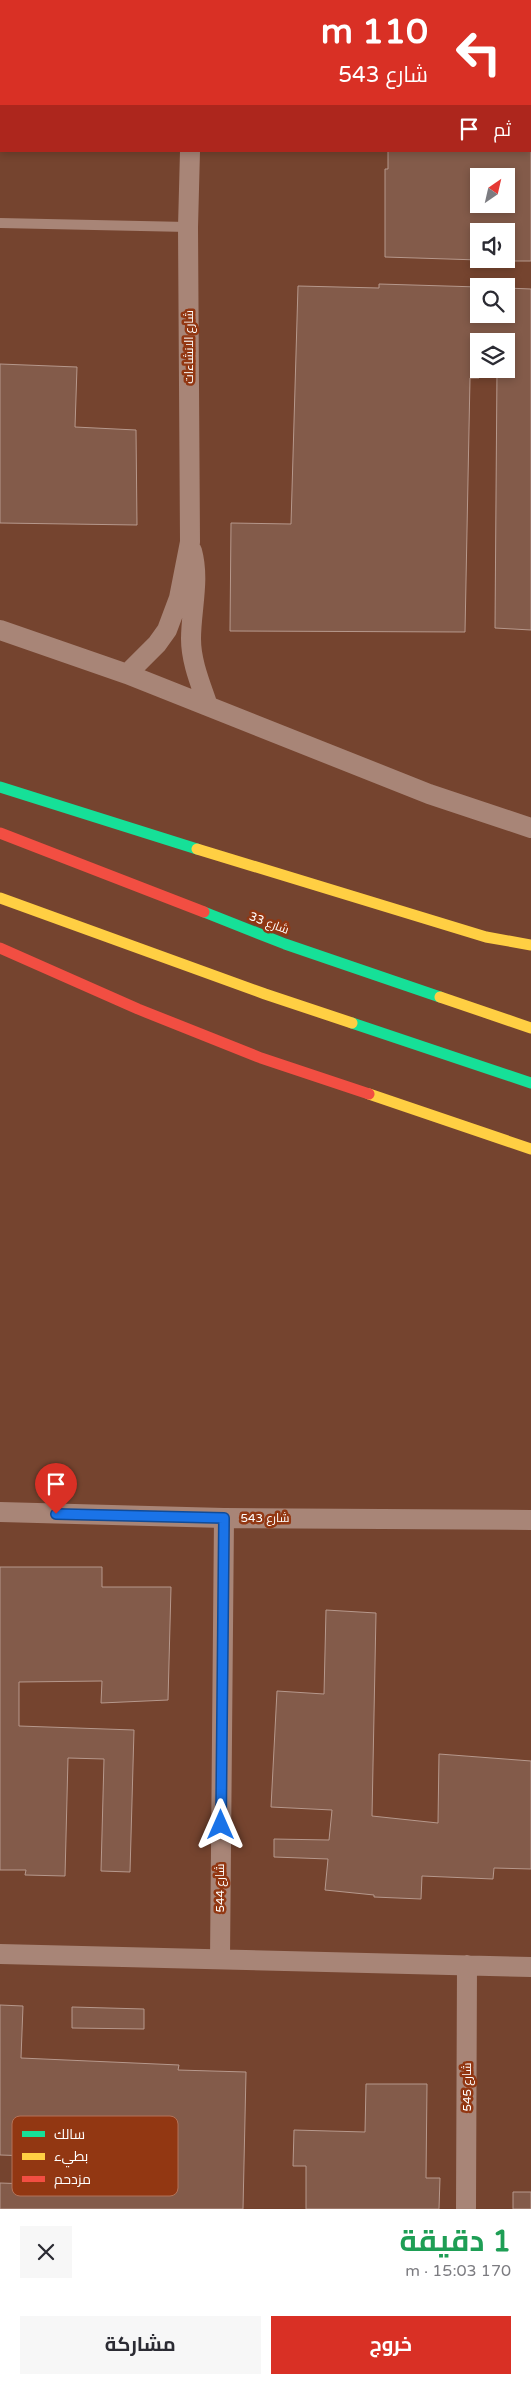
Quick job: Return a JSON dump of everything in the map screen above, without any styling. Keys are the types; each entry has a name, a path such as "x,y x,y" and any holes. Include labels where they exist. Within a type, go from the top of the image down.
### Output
{"highway":[{"path":"0,787 366,902 486,937 531,945"},
{"name":"شارع 33","path":"0,834 285,944 531,1028"},
{"path":"0,898 265,994 531,1083"},
{"path":"0,948 138,1009 261,1058 531,1149"}],"street":[{"name":"شارع الانشاءات","path":"127,674 157,644 170,623 178,598 190,542 188,227 190,152"},
{"name":"شارع الانشاءات","path":"190,542 195,561 196,580 191,639 196,668 208,706"},
{"path":"0,630 127,674 429,794 531,828"},
{"name":"شارع 543","path":"0,1512 224,1518 531,1520"},
{"name":"شارع 544","path":"220,1959 224,1518"},
{"path":"0,1954 531,1967"},
{"name":"شارع 545","path":"466,2209 467,1965"}],"lane":[{"path":"0,223 188,227"}],"building":[{"path":"388,152 531,152 531,261 515,261 515,223 470,223 470,260 385,257 385,169 388,169"},
{"path":"379,284 470,287 470,323 515,323 515,288 531,289 531,630 495,628 497,378 515,378 515,333 470,333 465,632 230,631 231,523 291,524 298,286 379,288"},
{"path":"0,364 77,367 75,427 136,430 137,525 0,523"},
{"path":"0,1567 102,1567 102,1587 171,1587 168,1700 101,1703 102,1681 19,1682 19,1726 134,1730 130,1872 101,1871 104,1759 68,1758 65,1876 25,1875 26,1870 0,1870"},
{"path":"326,1610 376,1613 372,1816 438,1823 439,1754 531,1761 531,1869 494,1868 493,1879 422,1876 421,1899 374,1897 374,1895 325,1890 328,1859 274,1857 274,1839 329,1840 332,1810 271,1807 277,1691 324,1694"},
{"path":"0,2005 23,2006 21,2058 179,2065 178,2070 246,2072 243,2209 0,2209 0,2183 12,2183 12,2196 178,2196 178,2116 12,2116 12,2155 0,2155"},
{"path":"72,2007 144,2009 144,2029 72,2028"},
{"path":"366,2084 427,2084 426,2178 440,2178 439,2209 306,2209 306,2166 293,2166 294,2130 365,2132"},
{"path":"513,2192 531,2192 531,2209 513,2209"}],"traffic: fast":[{"path":"0,787 197,849"},
{"path":"204,912 285,944 440,997"},
{"path":"352,1023 531,1083"}],"traffic: slow":[{"path":"197,849 486,937 531,945"},
{"path":"0,898 265,994 352,1023"},
{"path":"440,997 531,1028"},
{"path":"369,1094 531,1149"}],"traffic: jam":[{"path":"0,833 204,912"},
{"path":"0,948 138,1009 261,1058 369,1094"}],"route":[{"path":"56,1514 224,1518 221,1825"}]}
